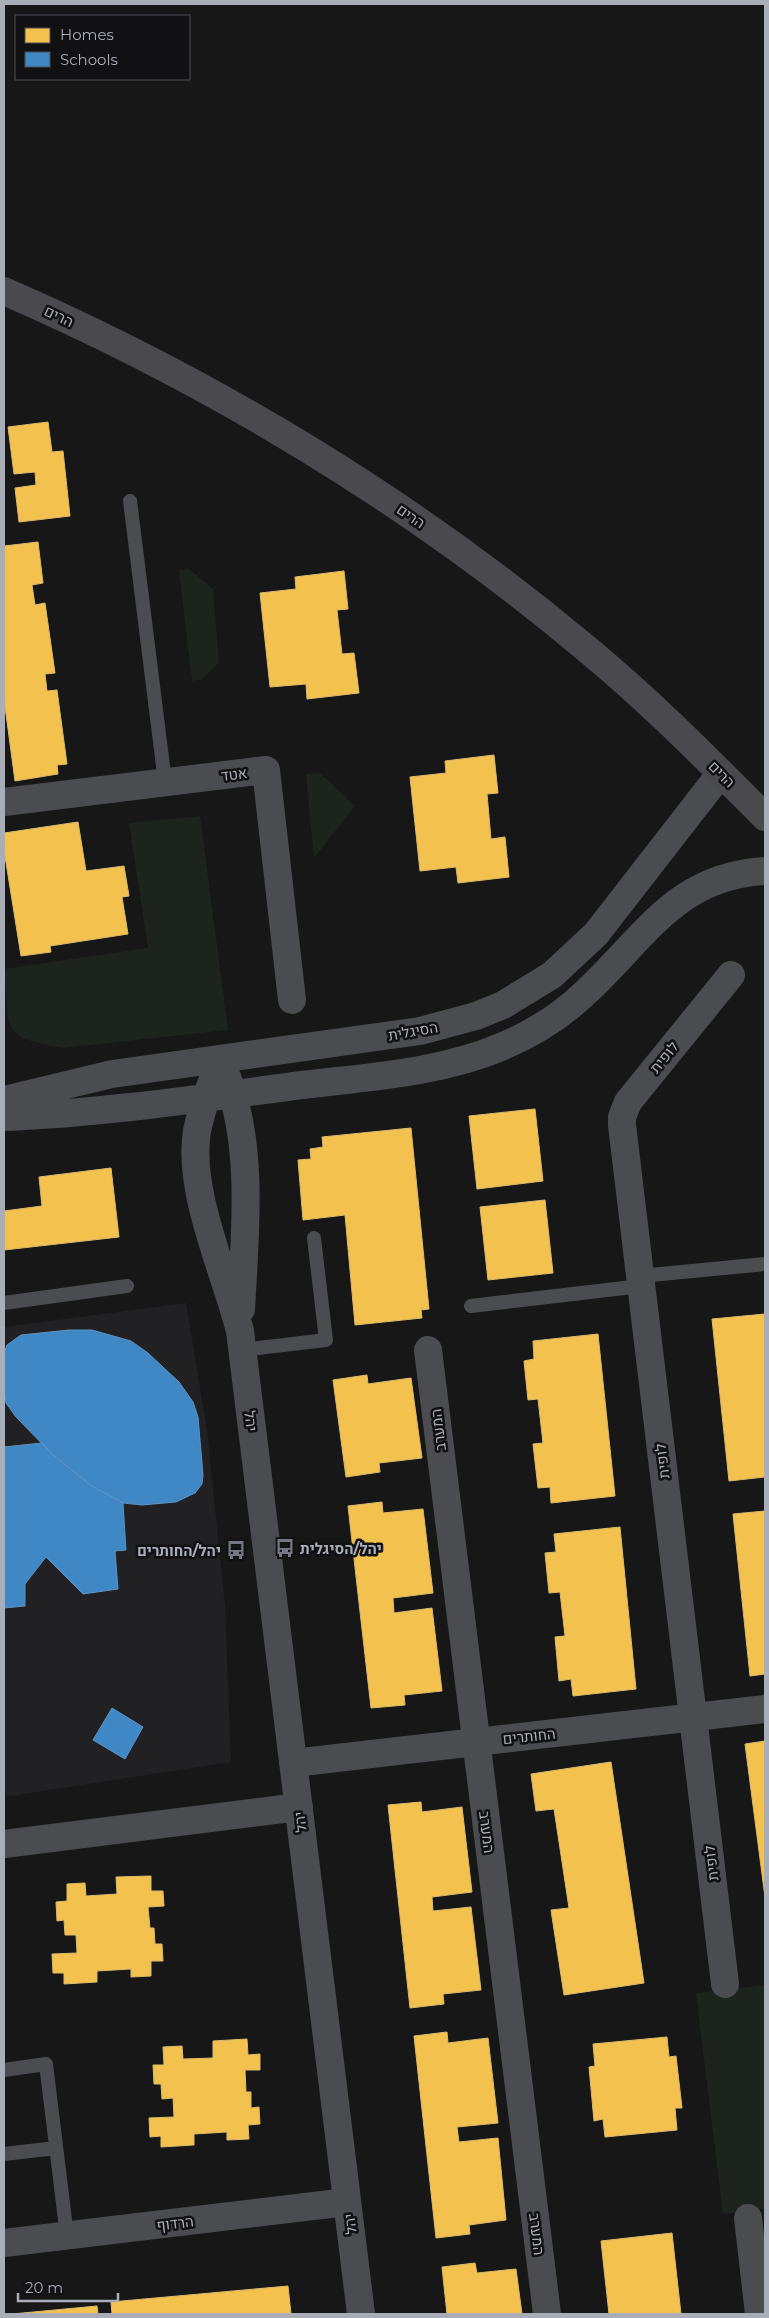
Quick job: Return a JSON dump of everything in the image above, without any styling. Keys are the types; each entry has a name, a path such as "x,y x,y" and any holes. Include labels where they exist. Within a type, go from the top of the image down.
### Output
{"main road":[{"name":"הרים","path":"4,291 95,332 211,393 357,480 434,531 511,588 588,650 666,718 765,817"}],"street":[{"name":"אטד","path":"4,802 266,770 292,1000"},
{"name":"הסיגלית","path":"4,1100 112,1074 420,1031 476,1016 528,991 552,975 596,934 721,773"},
{"path":"4,1117 89,1112 205,1098 423,1069 464,1060 500,1048 531,1033 558,1016 591,988 661,914 685,896 709,884 732,876 765,871"},
{"name":"לופית","path":"725,1984 622,1117 628,1102 731,975"},
{"name":"יהל","path":"221,1059 234,1094 240,1133 246,1204 241,1340"},
{"name":"יהל","path":"221,1059 205,1098 197,1133 197,1169 202,1202 241,1340 361,2314"},
{"name":"המערב","path":"428,1350 547,2314"},
{"name":"החותרים","path":"293,1763 765,1710"},
{"path":"4,1844 298,1807"},
{"name":"הרדוף","path":"4,2244 347,2202"},
{"path":"748,2218 759,2314"}],"lane":[{"path":"130,501 165,782"},
{"path":"241,1340 326,1340 314,1238"},
{"path":"470,1306 765,1264"},
{"path":"4,1303 127,1286"},
{"path":"4,2070 46,2064 67,2236"},
{"path":"4,2154 56,2148"}],"shaded area":[{"path":"189,569 213,589 219,663 202,679 192,681 179,570"},
{"path":"320,773 355,806 314,858 306,774"},
{"path":"200,816 228,1030 62,1048 22,1038 12,1029 8,1018 4,969 148,948 129,823"},
{"path":"186,1303 207,1430 225,1606 231,1762 4,1797 4,1327"},
{"path":"765,1985 765,2209 723,2214 696,1993"}],"building: Homes":[{"path":"48,422 52,452 63,451 70,516 19,522 15,488 36,485 35,472 14,474 8,427"},
{"path":"38,542 43,583 32,585 35,605 45,603 55,673 45,674 47,691 57,690 67,764 57,765 58,774 15,781 4,699 4,546"},
{"path":"344,571 348,609 337,610 342,654 354,653 359,693 307,699 306,684 270,687 260,593 296,589 295,577"},
{"path":"494,755 498,793 487,794 491,839 505,837 509,877 458,883 456,867 420,871 410,777 446,773 445,761"},
{"path":"78,822 86,871 124,866 129,896 122,897 128,934 50,946 51,952 21,956 4,850 4,833"},
{"path":"535,1109 543,1181 477,1189 469,1116"},
{"path":"411,1128 429,1309 421,1310 422,1318 355,1325 345,1215 303,1220 298,1160 311,1159 310,1149 323,1147 322,1137"},
{"path":"111,1168 119,1237 4,1250 4,1211 42,1206 39,1177"},
{"path":"545,1200 553,1273 488,1280 480,1207"},
{"path":"765,1314 765,1477 729,1481 712,1319"},
{"path":"598,1334 615,1496 551,1503 550,1487 538,1488 533,1444 543,1443 538,1399 528,1400 524,1361 534,1359 533,1341"},
{"path":"367,1375 368,1384 411,1378 422,1458 379,1463 380,1472 346,1477 333,1380"},
{"path":"382,1502 383,1513 423,1509 433,1593 393,1598 394,1613 432,1608 442,1691 404,1695 405,1705 371,1708 348,1506"},
{"path":"765,1511 765,1674 750,1676 733,1514"},
{"path":"620,1527 636,1689 573,1696 571,1679 559,1681 555,1637 565,1636 560,1592 549,1593 545,1553 556,1552 554,1534"},
{"path":"765,1741 765,1897 745,1744"},
{"path":"611,1762 644,1983 564,1995 551,1910 569,1908 554,1809 536,1811 531,1774"},
{"path":"421,1802 422,1812 462,1807 472,1892 432,1897 433,1911 471,1907 481,1990 443,1994 444,2004 410,2008 388,1805"},
{"path":"151,1876 151,1891 163,1891 164,1906 148,1907 150,1928 154,1928 155,1944 162,1944 163,1961 151,1961 151,1976 131,1977 131,1969 97,1971 97,1982 64,1984 64,1973 53,1973 52,1954 77,1953 76,1935 65,1935 64,1920 57,1921 56,1902 67,1901 67,1884 85,1883 86,1896 117,1894 116,1877"},
{"path":"447,2032 448,2043 488,2038 498,2123 457,2127 459,2142 498,2138 506,2220 469,2225 470,2234 436,2238 414,2036"},
{"path":"667,2037 669,2057 676,2056 682,2108 675,2108 677,2130 605,2137 603,2119 594,2121 589,2067 595,2066 593,2044"},
{"path":"247,2039 248,2055 260,2054 260,2070 245,2070 246,2092 251,2092 251,2108 259,2107 260,2124 248,2125 249,2139 227,2140 227,2132 194,2134 194,2145 161,2147 161,2136 150,2137 149,2118 174,2117 173,2098 162,2099 161,2084 154,2084 153,2065 164,2065 163,2047 182,2046 183,2059 213,2058 213,2041"},
{"path":"672,2233 681,2314 609,2314 601,2241"},
{"path":"475,2263 477,2273 516,2269 522,2314 447,2314 442,2267"},
{"path":"288,2286 291,2314 112,2314 111,2302"},
{"path":"97,2306 98,2314 12,2314"}],"building: Schools":[{"path":"69,1330 92,1330 131,1341 148,1353 179,1382 193,1402 198,1417 203,1475 202,1484 195,1493 176,1502 142,1505 123,1503 92,1486 53,1455 16,1417 6,1403 4,1390 4,1353 7,1345 21,1335"},
{"path":"42,1443 53,1455 92,1486 123,1503 126,1550 115,1551 118,1589 83,1594 46,1557 25,1584 25,1606 4,1608 4,1447"},
{"path":"112,1708 143,1727 125,1759 93,1740"}],"place":[{"name":"יהל/הסיגלית","path":"285,1548"},
{"name":"יהל/החותרים","path":"236,1550"}]}
